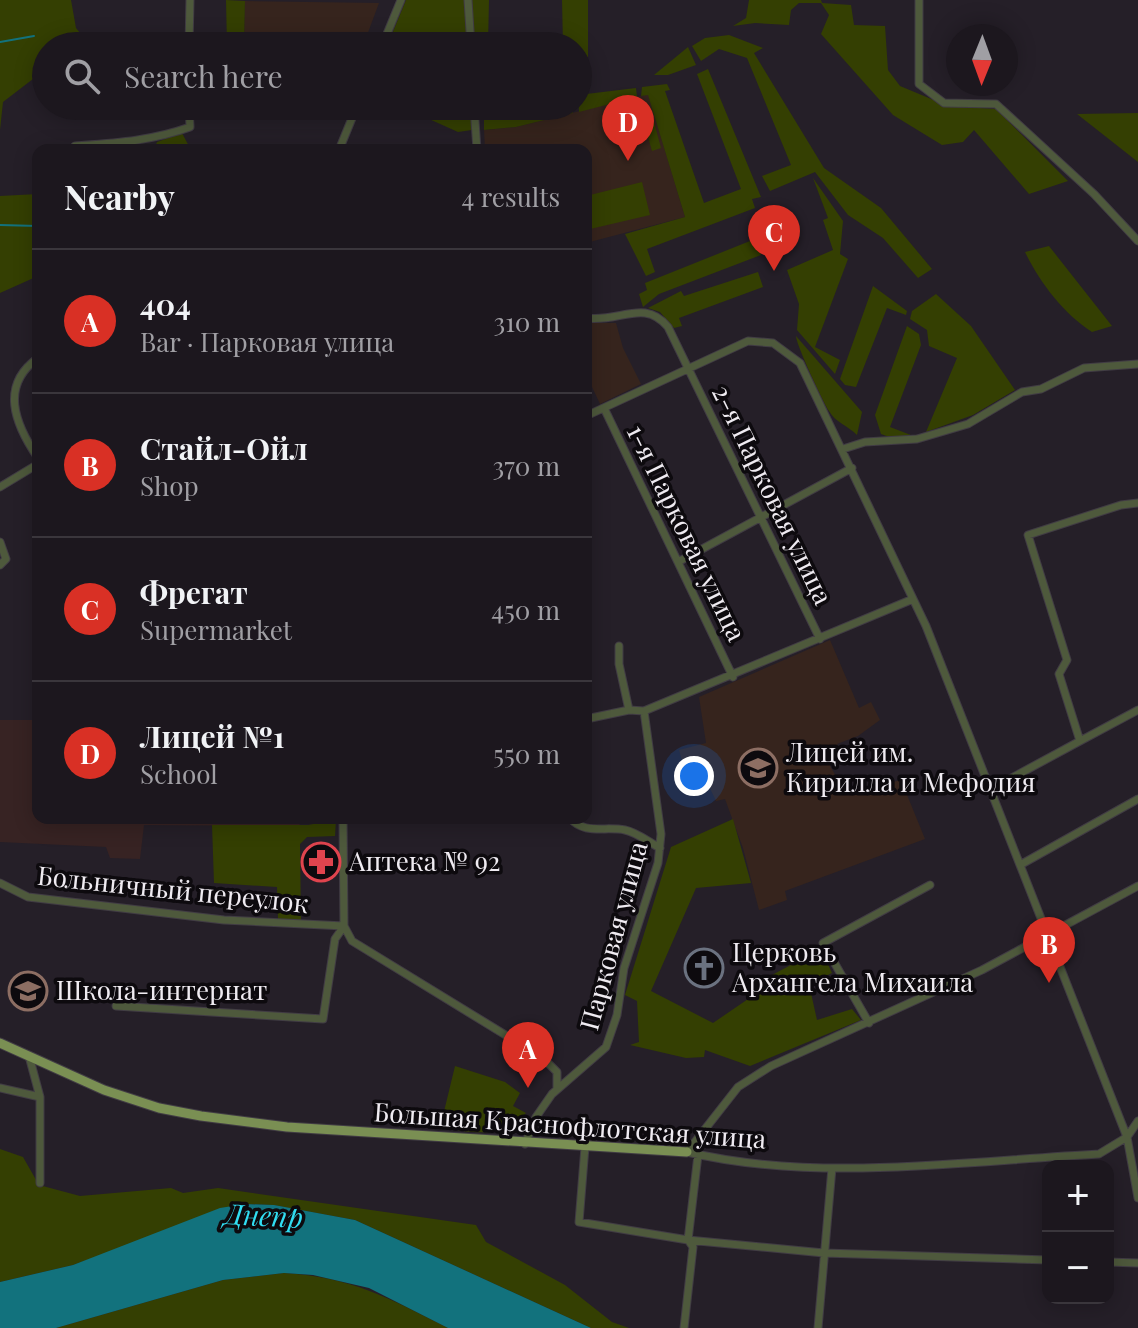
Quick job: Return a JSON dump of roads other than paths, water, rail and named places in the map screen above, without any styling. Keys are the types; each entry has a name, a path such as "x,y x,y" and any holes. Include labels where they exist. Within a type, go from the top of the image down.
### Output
{"main road":[{"name":"Большая Краснофлотская улица","path":"0,1043 104,1090 159,1108 201,1116 287,1127 692,1154"}],"street":[{"path":"189,32 190,0"},
{"path":"388,32 401,0"},
{"path":"468,0 470,32"},
{"path":"919,0 919,84 944,103 996,104 1094,194 1138,241"},
{"path":"104,144 147,141 190,127 190,120"},
{"path":"341,144 351,120"},
{"path":"475,120 477,144"},
{"name":"2-я Парковая улица","path":"592,319 606,320 641,311 653,313 668,327 820,639"},
{"path":"592,413 748,341 773,343 800,363 913,599 993,788 1127,1137 1138,1198"},
{"path":"32,361 23,366 9,389 17,427 32,449"},
{"path":"843,449 865,442 917,439 968,424 1022,392 1041,389 1084,368 1138,364"},
{"name":"1-я Парковая улица","path":"604,408 733,677"},
{"path":"0,487 32,468"},
{"path":"678,562 852,468"},
{"path":"1080,741 1059,674 1067,660 1028,535 1121,505 1138,503"},
{"path":"0,542 6,559 0,565"},
{"path":"592,718 629,710 644,711 733,677 913,599"},
{"path":"619,646 619,664 629,710"},
{"path":"993,788 1138,710"},
{"name":"Парковая улица","path":"525,1144 536,1117 557,1088 606,1047 610,1038 624,968 660,848 661,834 644,711"},
{"path":"1020,865 1138,799"},
{"path":"343,824 344,926 352,941 543,1058 557,1072 557,1088"},
{"path":"574,824 588,829 627,830 660,848"},
{"name":"Больничный переулок","path":"0,883 28,897 224,920 344,926"},
{"path":"869,1023 823,943 930,885"},
{"path":"684,1328 693,1247 688,1240 692,1154 738,1087 771,1066 869,1023 1138,886"},
{"path":"116,1006 323,1019 335,939 344,926"},
{"path":"29,1056 40,1097 40,1183"},
{"path":"0,1088 40,1097"},
{"name":"Большая Краснофлотская улица","path":"692,1154 832,1168 1099,1154 1127,1137 1138,1121"},
{"path":"1127,1137 1138,1135"},
{"path":"585,1147 579,1222 688,1240 824,1253 1042,1260"},
{"path":"818,1328 832,1168"},
{"path":"1114,1262 1138,1263"}],"water":[{"name":"Днепр","path":"245,1204 274,1205 355,1220 591,1328 448,1328 369,1288 313,1275 284,1273 223,1280 56,1328 0,1328 0,1282 73,1265 220,1208"}],"waterway":[{"path":"0,42 32,36"},
{"path":"0,225 32,226"}],"place":[{"name":"Лицей №1","path":"628,161"},
{"name":"Фрегат","path":"774,271"},
{"name":"Лицей им. Кирилла и Мефодия","path":"758,768"},
{"name":"Аптека № 92","path":"321,862"},
{"name":"Церковь Архангела Михаила","path":"704,968"},
{"name":"Стайл-Ойл","path":"1049,983"},
{"name":"Школа-интернат","path":"28,991"},
{"name":"404","path":"528,1088"}]}
